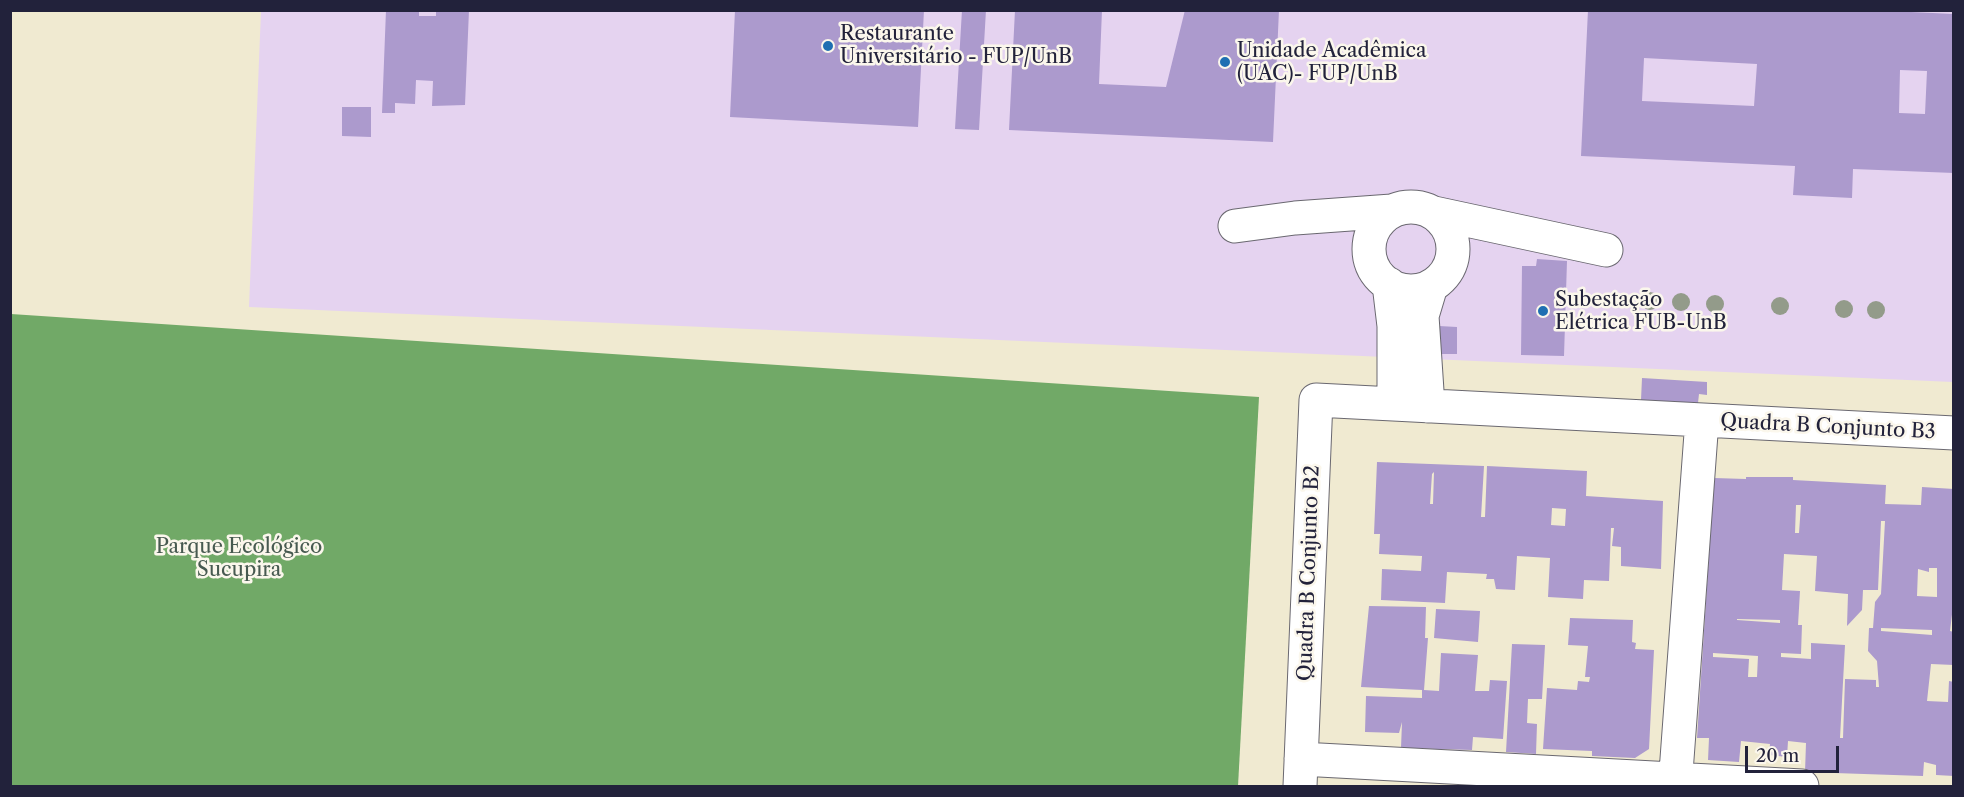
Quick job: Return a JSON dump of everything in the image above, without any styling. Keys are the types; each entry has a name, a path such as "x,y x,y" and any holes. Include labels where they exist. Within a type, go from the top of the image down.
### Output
{"street":[{"path":"1235,226 1295,218 1392,211 1405,207 1420,208 1606,250"},
{"path":"1392,211 1380,220 1372,233 1369,247 1371,262 1378,274 1389,284 1402,290 1417,291 1431,286 1443,277 1451,265 1454,250 1452,236 1445,223 1434,213"},
{"path":"1295,218 1338,231 1369,247"},
{"path":"1454,250 1481,239 1518,230"},
{"path":"1389,284 1394,326 1394,404"},
{"path":"1428,406 1422,316 1431,286"},
{"name":"Quadra B Conjunto B2","path":"1702,420 1316,400 1301,772 1802,786"},
{"path":"1675,783 1702,420"},
{"name":"Quadra B Conjunto B3","path":"1702,420 1953,433"}],"shaded area":[{"path":"261,11 1953,11 1953,382 249,307"}],"green space":[{"name":"Parque Ecológico Sucupira","path":"11,314 1259,397 1238,786 11,786"}],"building":[{"path":"386,10 419,10 419,16 436,16 436,10 469,10 465,105 432,106 433,81 416,80 415,104 395,103 395,113 382,113"},
{"name":"Restaurante Universitário - FUP/UnB","path":"735,10 924,10 918,127 730,117"},
{"path":"962,10 986,10 979,130 955,129"},
{"name":"Unidade Acadêmica (UAC)- FUP/UnB","path":"1015,10 1102,10 1099,84 1166,87 1185,10 1279,10 1273,142 1009,130"},
{"path":"1588,10 1868,10 1954,14 1954,173 1853,169 1852,198 1793,195 1795,166 1581,156","holes":["1644,58 1757,64 1754,106 1642,101","1900,70 1927,71 1925,114 1899,113"]},
{"path":"342,107 371,107 371,137 342,136"},
{"name":"Subestação Elétrica FUB-UnB","path":"1537,259 1567,261 1564,356 1521,355 1522,266 1536,266"},
{"path":"1439,326 1457,327 1457,354 1439,354"},
{"path":"1642,378 1707,382 1707,395 1699,394 1698,403 1641,400"},
{"path":"1377,462 1484,466 1481,517 1485,517 1487,466 1587,471 1586,496 1663,501 1661,569 1621,566 1621,547 1612,546 1614,528 1611,528 1609,581 1584,580 1583,599 1548,597 1550,558 1517,556 1515,590 1496,589 1494,579 1486,579 1487,574 1447,572 1445,603 1381,600 1382,569 1421,571 1422,556 1379,554 1380,534 1374,534","holes":["1434,472 1433,504 1430,504 1432,474","1552,508 1566,509 1565,526 1551,525"]},
{"path":"1746,477 1793,477 1793,480 1886,485 1885,504 1921,505 1922,487 1954,489 1954,598 1950,631 1954,632 1954,665 1931,664 1927,701 1948,702 1949,681 1954,682 1954,776 1936,775 1936,765 1924,762 1923,776 1805,772 1806,743 1788,741 1787,757 1769,755 1770,744 1741,741 1739,762 1708,760 1709,738 1697,738 1714,478 1746,479","holes":["1796,505 1801,505 1799,533 1795,533","1881,521 1885,521 1881,594 1875,602 1873,628 1869,628 1868,651 1877,661 1879,687 1876,687 1876,680 1845,679 1843,738 1840,738 1845,645 1811,643 1811,659 1781,657 1781,653 1801,654 1802,625 1798,625 1800,591 1782,590 1784,554 1817,556 1815,591 1848,594 1847,626 1862,610 1863,590 1878,590","1929,568 1937,568 1937,597 1917,596 1918,569 1929,572","1737,619 1780,620 1780,623 1737,620","1881,628 1932,630 1932,635 1881,631","1713,653 1758,656 1757,677 1748,677 1749,659 1713,657"]},
{"path":"1369,606 1426,607 1425,638 1428,638 1424,690 1439,691 1441,653 1478,655 1475,691 1489,691 1490,680 1507,681 1503,739 1473,737 1472,750 1401,748 1402,722 1399,733 1365,732 1366,696 1422,698 1422,690 1361,687"},
{"path":"1436,609 1480,611 1478,642 1434,638"},
{"path":"1570,618 1633,620 1632,642 1636,643 1635,649 1654,650 1649,749 1635,758 1592,756 1592,751 1543,749 1547,688 1577,690 1578,681 1589,682 1590,677 1585,677 1588,646 1568,645"},
{"path":"1512,644 1545,645 1542,699 1528,699 1527,723 1537,724 1536,754 1506,752"}],"place":[{"name":"Restaurante Universitário - FUP/UnB","path":"828,46"},
{"name":"Unidade Acadêmica (UAC)- FUP/UnB","path":"1225,62"},
{"name":"Subestação Elétrica FUB-UnB","path":"1543,311"}]}
